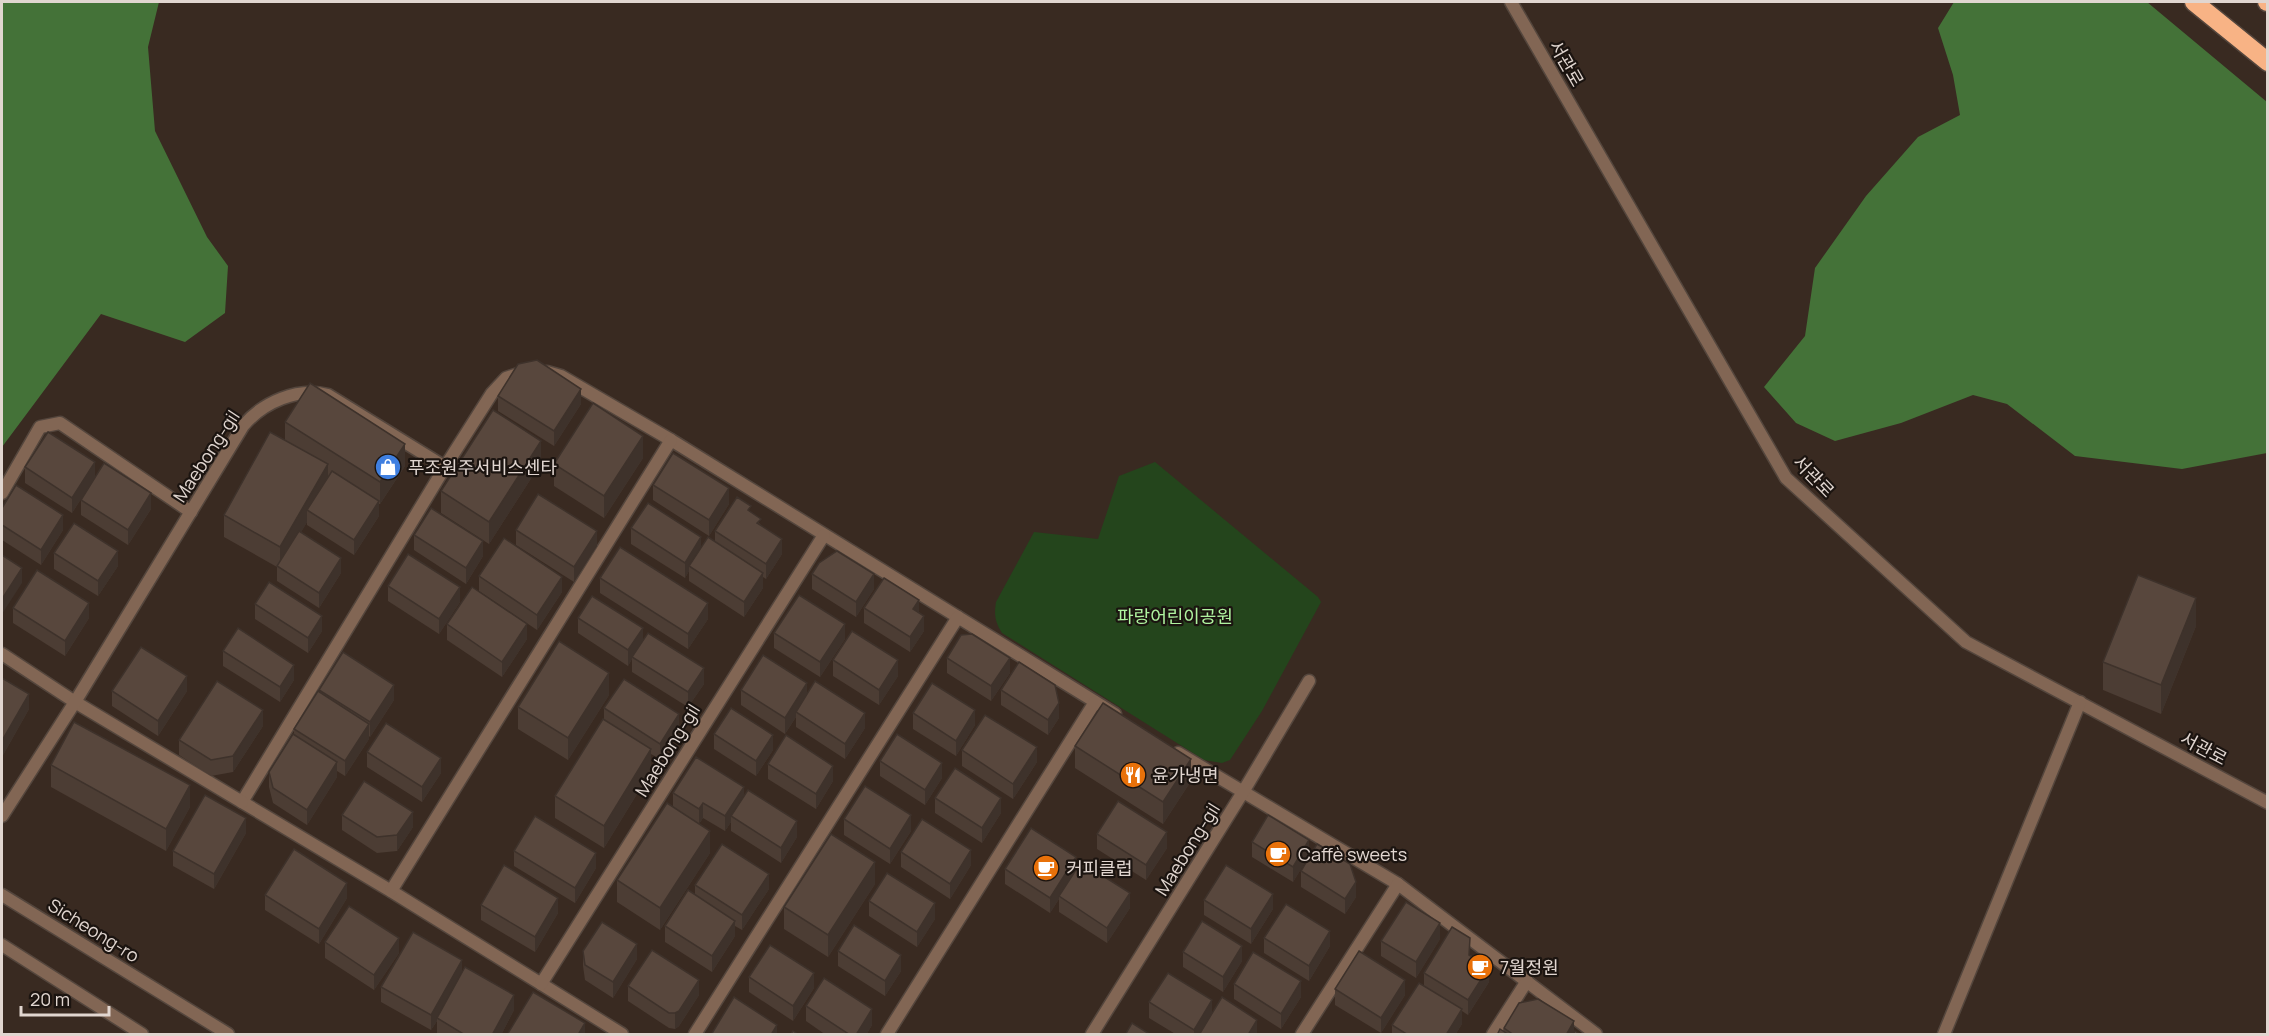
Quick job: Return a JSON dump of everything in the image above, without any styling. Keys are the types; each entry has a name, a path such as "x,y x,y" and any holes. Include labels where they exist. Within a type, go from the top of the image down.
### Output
{"highway":[{"path":"2194,2 2268,62"}],"street":[{"name":"서관로","path":"1511,2 1786,477 1966,642 2268,803"},
{"path":"242,802 445,467 498,385 506,378 528,370 561,376 671,440 1124,720"},
{"name":"Maebong-gil","path":"2,816 251,417 260,409 276,401 313,391 328,395 445,467"},
{"path":"2,493 40,427 60,423 191,512"},
{"path":"392,891 671,440"},
{"name":"Maebong-gil","path":"541,984 824,535"},
{"path":"695,1035 958,617"},
{"path":"2,654 75,702 392,891 622,1035"},
{"name":"Maebong-gil","path":"1092,1035 1244,792 1309,681"},
{"path":"887,1035 1095,702"},
{"path":"1944,1035 2080,702"},
{"path":"1164,744 1398,884 1596,1035"},
{"path":"1302,1035 1398,884"},
{"name":"Sicheong-ro","path":"2,895 228,1035"},
{"path":"2,945 142,1035"},
{"path":"1493,1035 1527,981"}],"green space":[{"path":"2,2 159,2 148,47 155,131 207,237 228,266 225,313 185,342 101,314 2,447"},
{"path":"1954,2 2147,2 2267,102 2267,453 2182,469 2075,456 2007,404 1973,395 1901,423 1835,441 1796,423 1764,387 1805,336 1815,268 1866,196 1918,137 1960,115 1953,75 1938,28"},
{"name":"파랑어린이공원","path":"1155,462 1318,597 1321,602 1262,711 1230,760 1222,763 1204,760 1002,633 996,618 996,602 1034,532 1098,539 1119,476"}],"building":[{"path":"537,360 581,389 554,431 498,396 518,364"},
{"path":"310,383 405,444 380,482 285,422"},
{"path":"593,403 643,436 604,496 554,464"},
{"path":"493,410 541,441 489,522 441,491"},
{"path":"48,432 95,462 72,498 25,467"},
{"path":"270,432 328,464 280,547 224,515"},
{"path":"673,453 729,488 709,520 653,485"},
{"path":"104,463 151,493 128,530 81,500"},
{"path":"332,471 379,501 354,540 307,510"},
{"path":"16,485 63,515 41,550 2,525 2,508"},
{"path":"538,494 597,531 574,567 516,530"},
{"path":"737,497 751,506 748,510 761,519 757,523 782,539 766,564 715,531"},
{"path":"648,503 701,537 685,563 631,528"},
{"path":"431,508 483,541 466,568 414,535"},
{"path":"74,523 118,551 98,581 54,553"},
{"path":"299,531 341,558 319,593 277,566"},
{"path":"708,537 763,573 744,602 689,566"},
{"path":"504,538 562,577 537,615 479,576"},
{"path":"620,547 708,603 688,634 600,578"},
{"path":"837,551 874,574 856,602 812,574 819,563"},
{"path":"408,554 460,587 439,619 388,586"},
{"path":"2,555 22,568 2,599"},
{"path":"37,570 89,603 65,641 13,608"},
{"path":"2138,575 2196,598 2161,685 2103,662"},
{"path":"884,578 919,600 913,609 924,616 910,637 864,608"},
{"path":"269,582 322,616 308,638 255,604"},
{"path":"472,587 527,624 502,662 447,624"},
{"path":"799,595 845,624 820,662 774,633"},
{"path":"592,596 643,628 628,650 578,618"},
{"path":"238,628 294,665 280,687 223,651"},
{"path":"852,631 898,660 879,690 833,660"},
{"path":"648,633 704,668 688,692 632,657"},
{"path":"972,634 1010,658 991,686 947,658 961,635"},
{"path":"559,641 609,673 568,738 518,707"},
{"path":"141,647 187,676 158,721 112,691"},
{"path":"343,652 394,685 370,722 319,690"},
{"path":"763,655 807,683 785,718 741,690"},
{"path":"1019,662 1055,685 1059,703 1048,720 1001,690"},
{"path":"2,678 29,694 3,739 2,739"},
{"path":"624,679 679,714 660,744 604,708"},
{"path":"217,681 263,710 233,756 211,760 179,740"},
{"path":"815,681 865,713 845,744 796,712"},
{"path":"932,683 975,710 956,741 913,713"},
{"path":"318,691 369,724 345,761 294,729"},
{"path":"1103,703 1191,759 1163,802 1075,746"},
{"path":"731,708 773,735 756,761 714,734"},
{"path":"985,715 1037,747 1013,784 962,750"},
{"path":"603,719 651,749 604,826 555,796"},
{"path":"74,722 190,785 166,829 51,765"},
{"path":"386,723 441,758 422,787 367,752"},
{"path":"293,734 337,762 307,810 273,788 269,772"},
{"path":"897,734 942,763 925,790 880,761"},
{"path":"786,735 833,766 816,794 768,764"},
{"path":"696,757 744,787 725,816 703,803 699,809 673,793"},
{"path":"955,768 1001,798 982,828 935,798"},
{"path":"364,781 413,812 397,835 377,837 342,815"},
{"path":"865,786 911,815 890,849 844,819"},
{"path":"748,790 797,821 781,848 731,816"},
{"path":"205,795 246,818 214,874 173,851"},
{"path":"1118,801 1167,832 1146,865 1097,834"},
{"path":"667,803 710,831 660,908 617,880"},
{"path":"1268,815 1309,840 1293,867 1252,842"},
{"path":"535,816 596,853 575,888 514,851"},
{"path":"922,819 971,850 950,884 901,852"},
{"path":"1031,828 1076,857 1050,898 1005,869"},
{"path":"831,834 875,862 828,935 784,907"},
{"path":"722,844 769,874 742,915 695,885"},
{"path":"1317,844 1350,864 1356,882 1345,899 1301,871"},
{"path":"294,849 347,883 319,929 265,895"},
{"path":"1081,862 1130,893 1107,928 1059,896"},
{"path":"504,865 558,898 535,937 481,905"},
{"path":"1226,865 1273,894 1251,929 1204,900"},
{"path":"887,873 935,903 917,932 869,901"},
{"path":"688,890 735,921 712,956 665,926"},
{"path":"1406,902 1440,923 1416,962 1381,941"},
{"path":"1286,904 1330,931 1309,966 1264,938"},
{"path":"349,906 399,938 374,975 325,942"},
{"path":"1202,921 1242,946 1223,977 1183,952"},
{"path":"602,922 637,944 613,982 585,965 583,951"},
{"path":"854,925 901,955 885,981 838,951"},
{"path":"1452,927 1470,938 1469,955 1489,967 1468,1000 1424,973"},
{"path":"413,932 462,960 431,1015 381,987"},
{"path":"770,945 814,973 793,1006 749,977"},
{"path":"652,950 699,980 679,1011 675,1013 669,1013 628,986"},
{"path":"1359,951 1405,980 1381,1018 1335,989"},
{"path":"1253,952 1301,981 1281,1014 1234,984"},
{"path":"465,967 514,995 492,1035 465,1035 437,1018"},
{"path":"1168,973 1212,1000 1194,1030 1149,1002"},
{"path":"824,978 872,1009 856,1035 850,1035 806,1006"},
{"path":"1419,983 1462,1009 1446,1035 1408,1035 1392,1025"},
{"path":"533,992 585,1023 578,1035 507,1035"},
{"path":"734,997 777,1025 771,1035 711,1035"},
{"path":"1222,997 1257,1020 1248,1035 1199,1035"},
{"path":"1538,999 1574,1021 1566,1035 1514,1035 1504,1028 1519,1003"},
{"path":"1132,1023 1151,1035 1125,1035"},
{"path":"1500,1029 1509,1035 1497,1035"}],"place":[{"name":"푸조원주서비스센타","path":"388,467"},
{"name":"윤가냉면","path":"1133,775"},
{"name":"Caffè sweets","path":"1278,854"},
{"name":"커피클럽","path":"1046,868"},
{"name":"7월정원","path":"1480,967"}]}
